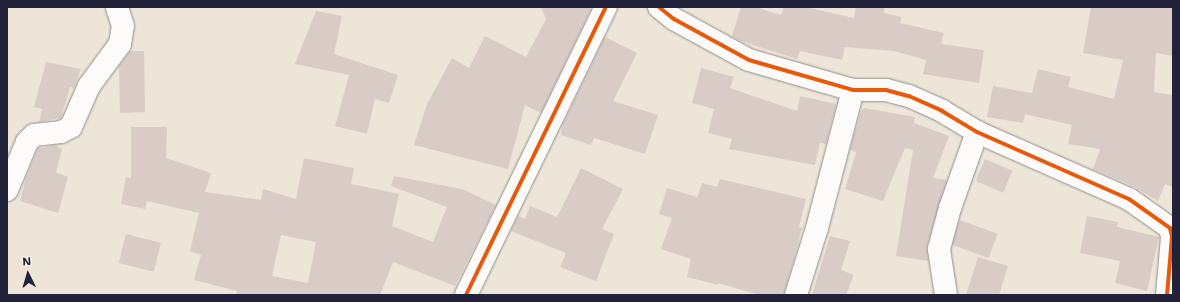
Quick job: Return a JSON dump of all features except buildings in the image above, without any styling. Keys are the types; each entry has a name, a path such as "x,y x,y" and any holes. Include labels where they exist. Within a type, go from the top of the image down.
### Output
{"street":[{"path":"7,190 27,142 34,135 61,132 71,127 89,86 120,44 123,26 117,7"},
{"path":"466,295 606,7"},
{"path":"659,7 674,19 749,60 854,90 886,90 909,96 942,111 977,132 1129,199 1165,223 1172,238 1167,295"},
{"path":"796,295 817,228 854,90"},
{"path":"946,295 939,249 950,208 977,132"}],"cycle path":[{"path":"466,295 606,7"},
{"path":"659,7 674,19 749,60 853,90 886,90 909,96 942,111 977,132 1129,199 1170,228 1172,237 1167,295"}]}
